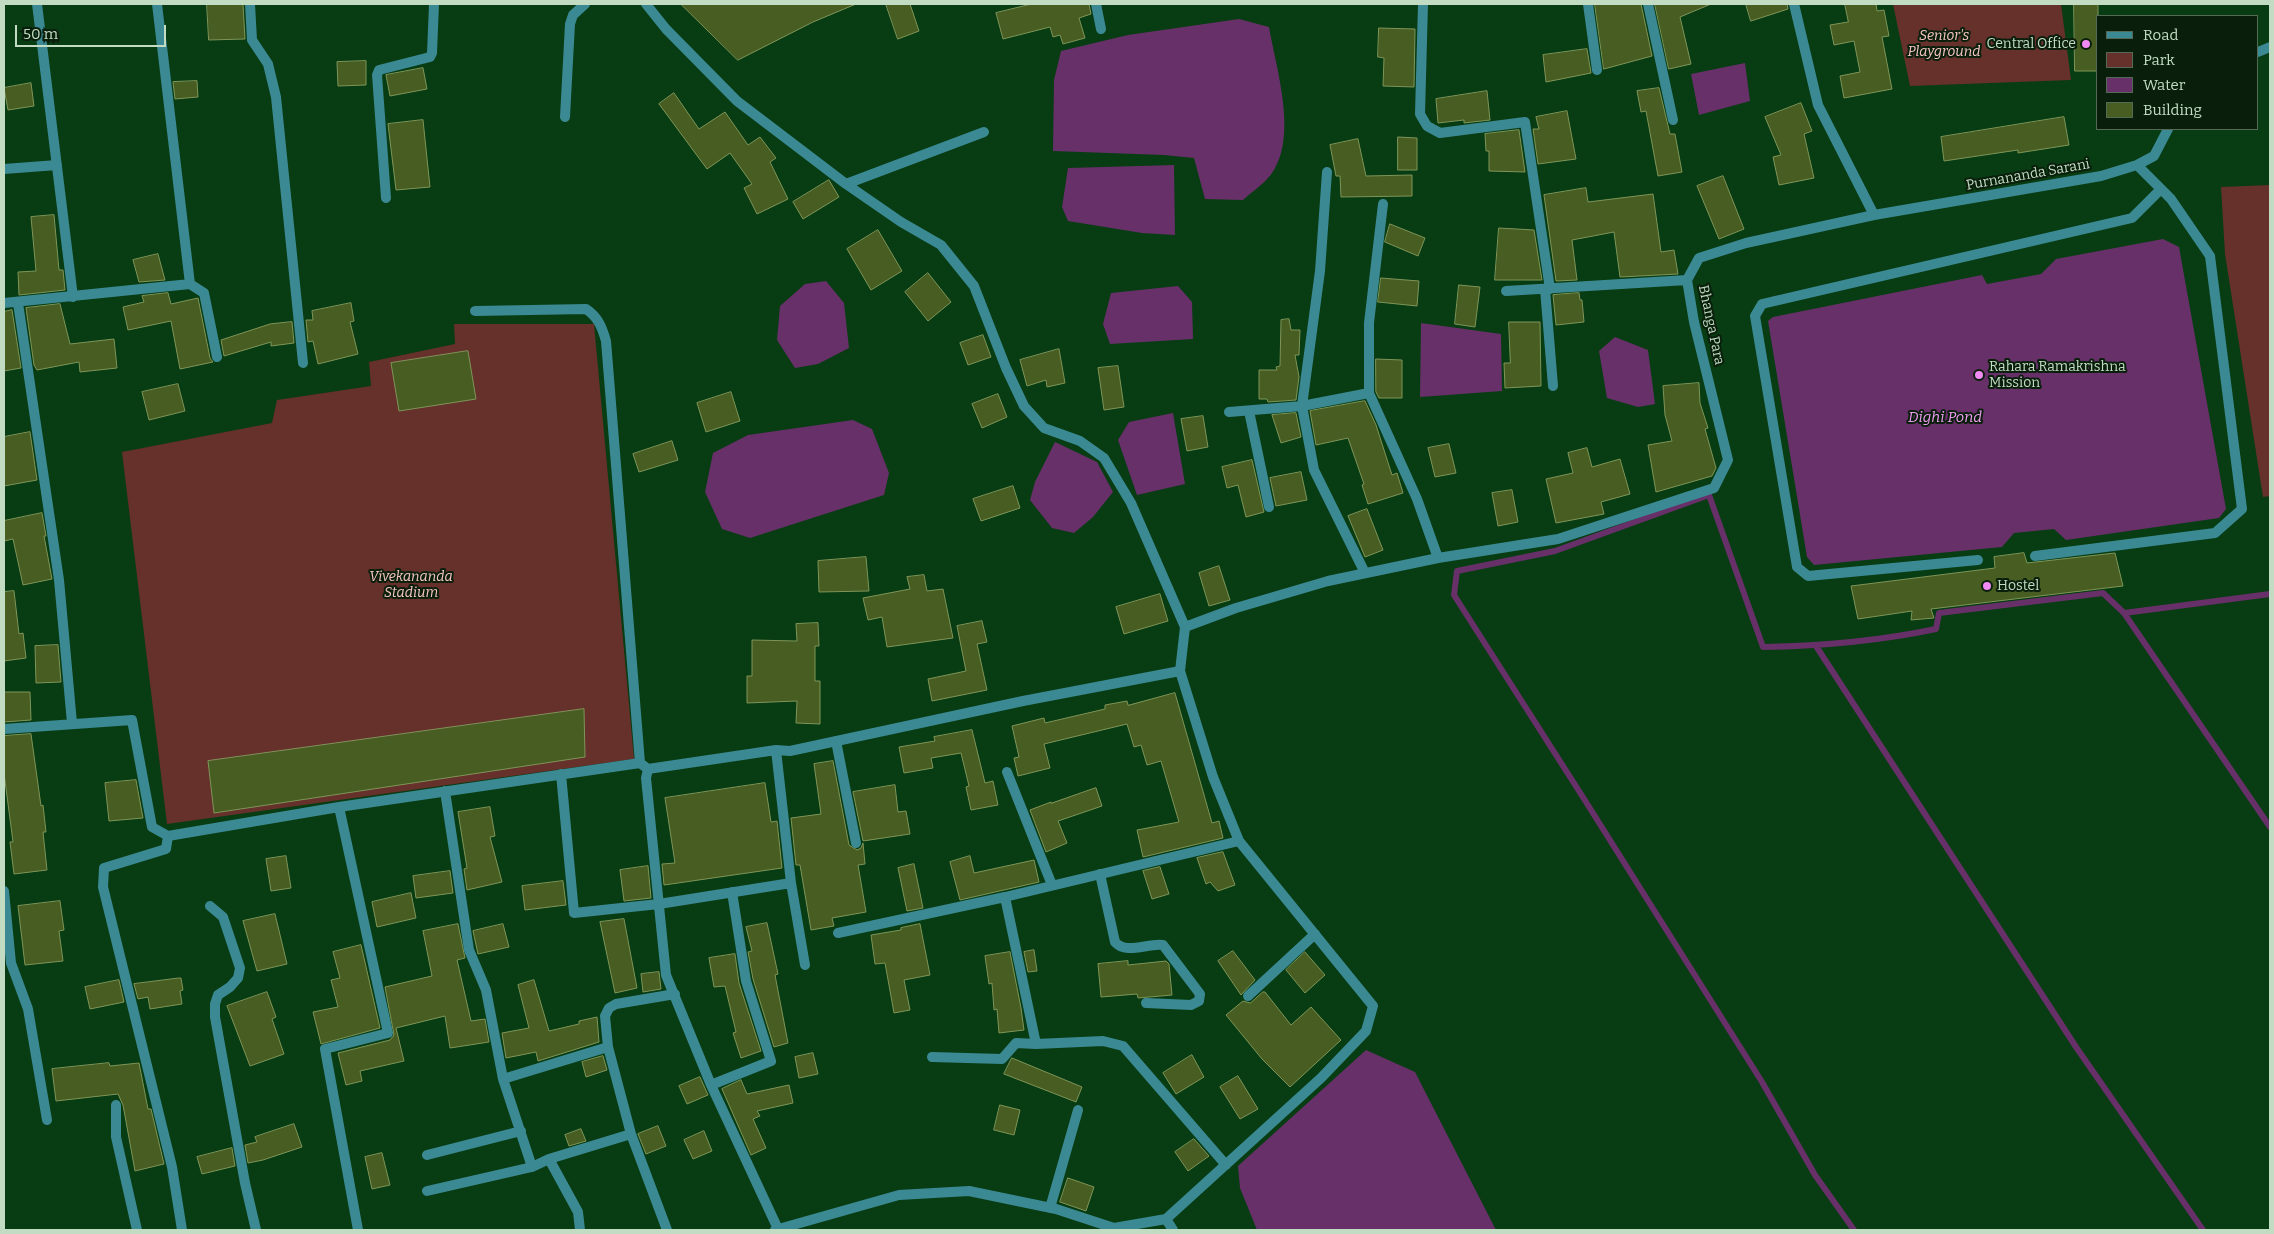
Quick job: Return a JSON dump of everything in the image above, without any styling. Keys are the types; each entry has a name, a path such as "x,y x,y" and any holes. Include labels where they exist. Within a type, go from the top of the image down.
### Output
{"street":[{"path":"37,4 73,297"},
{"path":"157,4 190,284"},
{"path":"250,4 252,40 268,64 276,97 303,364"},
{"path":"386,198 375,81 379,70 430,57 432,53 434,4"},
{"path":"565,117 570,24 573,15 585,4"},
{"path":"476,311 586,309 593,314 603,330 607,350 644,766 666,975 711,1085 777,1230 899,1195 968,1191 1050,1208 1114,1228 1166,1219 1321,1078 1366,1031 1373,1006 1240,840 1213,778 1180,671 1185,627 1131,503 1104,458 1080,441 1044,428 1024,406 1006,368 974,286 941,245 901,222 846,184 737,101 666,28 646,4"},
{"path":"1096,4 1101,30"},
{"path":"1423,4 1420,114 1427,126 1440,133 1525,122 1548,289 1554,386"},
{"path":"1588,4 1597,70"},
{"path":"1648,4 1673,120"},
{"path":"1794,4 1818,105 1874,215"},
{"name":"Purnananda Sarani","path":"1874,215 2100,176 2137,165 2154,156 2167,130"},
{"path":"846,184 984,132"},
{"path":"4,169 57,165"},
{"path":"2035,556 2215,533 2242,509 2210,256 2171,199 2137,165"},
{"path":"1327,172 1320,271 1302,406 1314,470 1365,574"},
{"path":"1978,560 1808,576 1797,567 1755,316 1762,304 2132,218 2161,189"},
{"path":"1383,204 1369,323 1369,393 1417,498 1438,558"},
{"name":"Bhanga Para","path":"1185,627 1236,608 1328,581 1438,558 1558,539 1714,488 1728,460 1694,322 1687,280 1699,258 1746,243 1874,215"},
{"path":"1506,291 1687,280"},
{"path":"4,303 190,284 204,294 217,357"},
{"path":"18,303 59,580 72,723"},
{"path":"1229,412 1302,406 1369,393"},
{"path":"1249,411 1269,508"},
{"path":"4,730 72,723 132,720 152,827 168,836 339,807 561,774 776,750 790,751 1023,701 1180,671"},
{"path":"836,741 856,842"},
{"path":"776,750 791,882 805,965"},
{"path":"1007,772 1052,885"},
{"path":"561,774 574,913 658,904 791,882"},
{"path":"445,791 469,950 486,990 504,1079 532,1166"},
{"path":"339,807 388,1034 325,1049 358,1230"},
{"path":"168,836 166,850 104,868 103,887 172,1167 182,1230"},
{"path":"838,933 1005,897 1240,840"},
{"path":"1100,874 1115,942 1119,947 1163,945 1200,994 1199,1001 1192,1005 1146,1003"},
{"path":"4,891 11,964 28,1009 47,1120"},
{"path":"711,1085 770,1061 746,981 732,892"},
{"path":"1005,897 1036,1044"},
{"path":"210,906 223,917 240,968 238,978 230,987 218,995 215,1004 215,1017 245,1183 256,1230"},
{"path":"1248,996 1315,934"},
{"path":"667,1230 631,1134 608,1047 605,1016 609,1008 616,1004 675,994"},
{"path":"932,1057 1002,1059 1016,1043 1103,1041 1124,1046 1226,1165"},
{"path":"504,1079 608,1047"},
{"path":"116,1105 116,1137 137,1230"},
{"path":"1050,1208 1078,1110"},
{"path":"427,1155 520,1131"},
{"path":"427,1191 532,1166 631,1134"},
{"path":"549,1159 578,1212 580,1230"},
{"path":"1166,1219 1173,1230"}],"green space":[{"name":"Senior's Playground","path":"1893,4 2061,4 2071,80 1910,86"},
{"path":"2270,185 2270,496 2263,497 2225,254 2221,187"},
{"name":"Vivekananda Stadium","path":"454,324 594,324 634,759 167,824 122,452 272,423 277,400 371,386 369,362 455,344"}],"water":[{"path":"1239,19 1269,27 1280,80 1284,119 1281,155 1274,170 1264,182 1243,200 1205,199 1194,158 1164,155 1053,151 1054,80 1061,51 1128,35"},
{"path":"1745,63 1750,101 1699,115 1691,74"},
{"path":"1174,165 1175,235 1142,233 1068,221 1062,207 1068,168"},
{"name":"Dighi Pond","path":"2163,239 2179,247 2226,509 2219,518 2066,540 2054,529 2014,533 2002,547 1814,565 1807,557 1768,321 1773,317 1982,275 1987,284 2041,274 2056,259"},
{"path":"826,281 844,303 849,348 818,364 795,368 777,340 780,306 805,284"},
{"path":"1178,286 1192,302 1193,339 1110,344 1103,324 1111,293"},
{"path":"1421,323 1501,334 1502,391 1420,397"},
{"path":"1615,337 1648,350 1655,404 1638,407 1607,398 1599,351"},
{"path":"1173,413 1185,484 1137,495 1118,440 1129,422"},
{"path":"853,420 872,429 889,473 884,495 750,538 722,529 705,492 713,453 748,435"},
{"path":"1055,442 1097,462 1113,492 1093,517 1074,533 1052,528 1030,500 1035,482"},
{"path":"1366,1050 1415,1072 1496,1230 1257,1230 1240,1188 1238,1166"}],"building":[{"path":"207,4 243,4 245,39 209,40"},
{"path":"681,4 856,4 813,22 738,60"},
{"path":"886,4 910,4 919,31 898,39"},
{"path":"1032,4 1089,4 1091,14 1079,18 1085,38 1063,44 1060,35 1053,37 1050,27 1003,39 996,13"},
{"path":"1595,4 1641,4 1652,56 1604,69"},
{"path":"1655,4 1711,4 1680,17 1691,64 1669,69"},
{"path":"1746,4 1787,4 1788,9 1751,21"},
{"path":"1845,4 1876,4 1877,11 1884,10 1889,36 1882,37 1892,89 1844,98 1840,76 1860,72 1854,41 1834,45 1830,25 1848,22"},
{"name":"Central Office","path":"2074,4 2098,4 2098,15 2096,15 2096,71 2075,71"},
{"path":"1379,28 1415,29 1414,87 1383,86 1384,58 1378,57"},
{"path":"1587,49 1591,73 1546,82 1543,55"},
{"path":"366,61 366,85 338,86 337,62"},
{"path":"423,68 427,89 390,96 386,75"},
{"path":"197,81 198,97 175,99 173,82"},
{"path":"31,83 34,106 8,110 4,88"},
{"path":"1659,88 1670,134 1675,134 1682,172 1658,176 1646,111 1641,112 1637,91"},
{"path":"1487,91 1490,120 1438,123 1436,99"},
{"path":"674,93 699,129 725,112 748,145 760,137 776,158 770,162 788,199 757,214 744,188 752,184 730,153 707,169 659,104"},
{"path":"1801,103 1812,131 1804,134 1814,178 1779,185 1773,157 1781,155 1765,117"},
{"path":"1567,111 1576,159 1538,164 1533,129 1539,129 1536,117"},
{"path":"2064,117 2069,145 2018,153 2018,150 1944,161 1941,137"},
{"path":"423,120 430,187 396,190 388,124"},
{"path":"1519,130 1525,172 1489,171 1489,151 1486,151 1485,134"},
{"path":"1398,137 1417,138 1417,170 1398,170"},
{"path":"1358,139 1366,176 1412,175 1412,196 1341,197 1340,176 1336,176 1330,145"},
{"path":"1723,176 1744,229 1719,239 1697,186"},
{"path":"829,180 839,197 803,219 793,202"},
{"path":"1586,188 1588,202 1653,194 1661,252 1674,250 1678,274 1620,277 1614,232 1572,240 1577,280 1556,281 1544,195"},
{"path":"54,215 59,270 63,270 65,290 19,295 18,272 36,271 31,217"},
{"path":"1390,224 1425,238 1418,256 1385,242"},
{"path":"1499,228 1534,230 1542,280 1495,280"},
{"path":"878,230 902,271 871,290 847,249"},
{"path":"158,254 165,280 139,282 133,260"},
{"path":"928,273 951,302 928,321 905,292"},
{"path":"1381,278 1419,281 1417,306 1378,302"},
{"path":"1459,285 1480,287 1475,327 1455,324"},
{"path":"168,293 171,304 198,298 210,358 213,362 180,369 171,321 128,330 123,307 144,302 142,296"},
{"path":"1579,293 1580,300 1582,300 1584,322 1556,325 1553,295"},
{"path":"351,303 354,321 350,322 358,354 318,364 313,341 308,342 306,320 313,320 312,311"},
{"path":"60,304 70,344 114,339 117,368 80,372 79,362 37,370 34,365 26,308"},
{"path":"12,310 21,368 4,371 4,312"},
{"path":"1289,319 1291,330 1300,330 1299,355 1295,355 1299,377 1296,400 1268,402 1267,399 1259,399 1259,370 1277,370 1276,367 1280,366 1281,320"},
{"path":"292,322 294,343 271,346 271,342 224,356 221,340 270,324"},
{"path":"1509,322 1540,322 1541,386 1505,388 1504,363 1510,363"},
{"path":"983,335 991,357 968,365 960,343"},
{"path":"1059,349 1065,383 1047,387 1046,380 1027,386 1020,360"},
{"path":"468,351 476,399 399,411 391,363"},
{"path":"1376,359 1402,360 1402,398 1379,398 1376,392"},
{"path":"1118,366 1124,407 1104,410 1098,368"},
{"path":"1699,383 1700,403 1708,428 1705,429 1716,468 1712,476 1656,492 1648,445 1672,441 1665,415 1663,386"},
{"path":"178,384 185,411 149,420 142,392"},
{"path":"731,392 740,421 706,432 697,403"},
{"path":"998,394 1007,417 982,428 972,404"},
{"path":"1365,401 1376,425 1392,475 1397,473 1403,493 1368,504 1362,485 1364,484 1348,438 1316,445 1310,411"},
{"path":"1296,413 1301,437 1281,443 1272,415"},
{"path":"1203,416 1208,447 1187,451 1181,419"},
{"path":"30,432 37,480 4,486 4,437"},
{"path":"672,441 678,460 639,472 633,454"},
{"path":"1449,444 1456,473 1435,477 1428,448"},
{"path":"1587,448 1592,467 1620,459 1630,494 1601,502 1604,514 1556,523 1546,479 1573,473 1568,453"},
{"path":"1252,460 1264,512 1246,517 1238,485 1227,488 1222,467"},
{"path":"1301,472 1307,500 1276,506 1270,478"},
{"path":"1013,486 1020,508 981,521 973,499"},
{"path":"1512,490 1518,522 1498,526 1492,493"},
{"path":"1367,509 1383,550 1365,557 1348,516"},
{"path":"42,513 52,579 23,585 13,539 4,541 4,521"},
{"name":"Hostel","path":"2024,553 2027,563 2115,553 2123,586 1931,609 1934,618 1911,620 1912,611 1858,619 1851,586 1995,568 1994,557"},
{"path":"866,557 869,591 819,592 818,561"},
{"path":"1219,566 1230,600 1209,606 1199,573"},
{"path":"924,575 927,591 943,589 953,638 887,647 882,617 868,620 863,598 910,589 907,577"},
{"path":"14,591 19,634 23,633 26,658 4,661 4,592"},
{"path":"1160,594 1168,621 1124,634 1116,607"},
{"path":"982,621 987,642 977,644 987,690 932,701 928,679 966,671 957,626"},
{"path":"818,623 819,646 815,646 815,681 820,681 820,724 796,723 797,701 747,703 747,676 752,676 752,640 797,641 796,624"},
{"path":"58,645 61,682 36,683 35,646"},
{"path":"4,692 30,692 31,720 4,722"},
{"path":"1175,693 1212,823 1219,821 1223,838 1143,857 1137,830 1179,822 1161,761 1147,765 1141,745 1134,747 1127,724 1044,744 1050,768 1018,776 1014,758 1019,757 1012,726 1044,718 1045,723 1105,709 1105,705 1127,701 1128,705"},
{"path":"584,709 585,757 214,813 208,761"},
{"path":"972,730 985,783 993,781 998,805 971,810 966,787 969,786 961,753 931,758 933,768 904,773 899,747 935,741 934,737"},
{"path":"31,734 41,806 43,805 46,832 43,832 47,870 14,874 10,842 13,842 4,773 4,736"},
{"path":"833,761 849,845 857,850 861,848 863,843 865,864 858,865 866,912 832,918 834,926 811,930 800,865 796,865 791,818 821,814 814,764"},
{"path":"136,780 143,818 109,821 105,783"},
{"path":"765,783 771,822 777,821 782,868 664,885 662,864 675,863 665,798"},
{"path":"895,785 898,812 906,811 910,834 863,841 853,792"},
{"path":"1096,788 1102,806 1058,821 1067,843 1046,852 1030,810"},
{"path":"490,807 495,836 490,837 502,882 467,890 464,869 467,868 458,812"},
{"path":"1223,852 1235,885 1218,891 1210,882 1206,884 1197,858"},
{"path":"286,856 291,888 271,891 266,859"},
{"path":"970,856 974,873 1034,860 1039,882 960,900 950,862"},
{"path":"914,864 923,908 907,911 898,868"},
{"path":"648,866 651,898 624,901 620,870"},
{"path":"1160,867 1169,894 1152,899 1143,871"},
{"path":"450,871 453,893 416,898 413,876"},
{"path":"563,881 566,905 525,910 522,886"},
{"path":"411,893 416,918 377,927 372,902"},
{"path":"60,901 64,930 59,931 63,961 25,965 18,906"},
{"path":"275,914 287,964 257,971 243,921"},
{"path":"624,919 637,988 615,993 600,922"},
{"path":"767,923 778,974 775,975 788,1043 774,1047 753,979 748,952 752,951 746,927"},
{"path":"458,924 465,958 457,960 471,1021 485,1019 489,1042 450,1048 445,1016 396,1028 404,1061 360,1071 362,1081 346,1085 338,1053 390,1040 394,1035 385,987 432,976 423,931"},
{"path":"503,924 509,947 478,954 473,931"},
{"path":"920,924 930,975 904,980 910,1010 894,1013 885,963 875,964 871,935 901,930 901,928"},
{"path":"361,945 380,1028 321,1044 313,1012 338,1007 331,980 340,978 333,952"},
{"path":"1034,950 1037,971 1028,972 1024,952"},
{"path":"1233,951 1255,980 1241,995 1218,961"},
{"path":"1010,952 1024,1030 999,1033 997,1009 994,1010 992,983 989,984 985,956"},
{"path":"1305,952 1325,975 1305,993 1286,970"},
{"path":"735,954 739,983 761,1051 741,1058 733,1033 736,1032 725,986 714,987 709,958"},
{"path":"1128,961 1128,965 1166,961 1169,964 1172,995 1138,998 1137,994 1101,997 1098,964"},
{"path":"659,972 661,989 643,992 641,974"},
{"path":"181,978 183,990 180,991 182,1004 150,1009 148,997 138,999 134,984"},
{"path":"119,980 124,1002 90,1009 85,987"},
{"path":"534,980 549,1031 579,1024 579,1021 597,1017 599,1042 538,1061 536,1052 506,1058 502,1033 529,1028 518,985"},
{"path":"267,992 276,1017 272,1019 284,1054 250,1066 227,1006"},
{"path":"1265,992 1291,1025 1311,1007 1341,1040 1290,1087 1262,1059 1226,1015 1243,1001 1250,1003"},
{"path":"813,1053 818,1074 799,1078 795,1057"},
{"path":"1192,1055 1204,1077 1176,1094 1163,1073"},
{"path":"603,1056 607,1070 586,1077 582,1062"},
{"path":"1012,1058 1082,1087 1076,1102 1004,1074"},
{"path":"109,1063 110,1066 139,1063 148,1109 151,1109 164,1164 135,1171 123,1105 118,1094 56,1101 52,1069"},
{"path":"1238,1076 1258,1109 1240,1119 1220,1087"},
{"path":"700,1077 708,1095 687,1104 679,1086"},
{"path":"741,1080 747,1094 789,1085 793,1103 757,1111 760,1116 753,1119 766,1148 751,1155 722,1089"},
{"path":"1000,1105 1020,1110 1014,1135 994,1130"},
{"path":"294,1124 302,1147 248,1163 245,1145 257,1142 255,1137"},
{"path":"658,1126 666,1146 646,1154 638,1134"},
{"path":"581,1129 586,1141 569,1146 565,1135"},
{"path":"704,1131 712,1151 693,1159 684,1140"},
{"path":"1194,1139 1209,1156 1188,1171 1175,1152"},
{"path":"232,1148 235,1166 202,1174 197,1157"},
{"path":"382,1153 390,1185 372,1189 365,1157"},
{"path":"1068,1178 1094,1187 1086,1211 1060,1202"}],"waterway":[{"path":"1854,1230 1815,1175 1762,1082 1454,595 1457,571 1555,551 1709,495 1763,647 1829,644 1893,637 1936,629 1939,613 2103,593 2124,613 2270,594"},
{"path":"2124,613 2270,827"},
{"path":"1816,646 2076,1047 2203,1230"}],"place":[{"name":"Central Office","path":"2086,44"},
{"name":"Rahara Ramakrishna Mission","path":"1979,375"},
{"name":"Hostel","path":"1987,586"}]}
